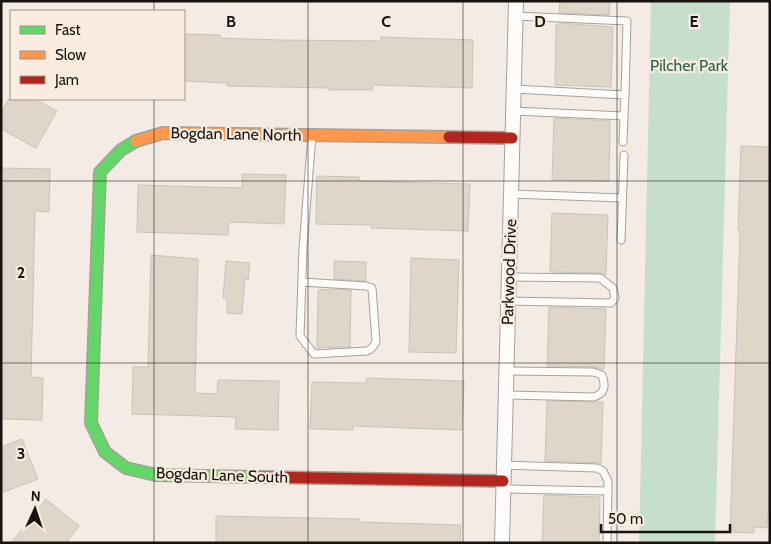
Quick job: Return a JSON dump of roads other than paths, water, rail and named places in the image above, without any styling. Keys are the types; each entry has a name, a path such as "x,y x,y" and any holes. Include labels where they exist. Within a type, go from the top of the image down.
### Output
{"street":[{"name":"Parkwood Drive","path":"502,543 516,1"},
{"name":"Bogdan Lane North","path":"95,298 100,172 116,152 138,138 163,133 512,138"},
{"name":"Bogdan Lane South","path":"95,298 91,424 105,452 126,468 156,475 503,485"}],"lane":[{"path":"516,16 627,21 623,142"},
{"path":"514,89 625,95"},
{"path":"513,111 624,116"},
{"path":"302,282 372,288 376,342 372,348 367,351 314,354 300,336 302,282 312,135"},
{"path":"621,240 624,155"},
{"path":"511,194 622,198"},
{"path":"508,301 612,303 615,298 613,288 600,278 509,277"},
{"path":"506,371 594,372 602,375 605,385 600,395 593,397 506,395"},
{"path":"504,465 597,468 603,471 606,475 607,491 607,543"},
{"path":"503,485 607,491"}],"park label":[{"name":"Pilcher Park","path":"689,65"}]}
